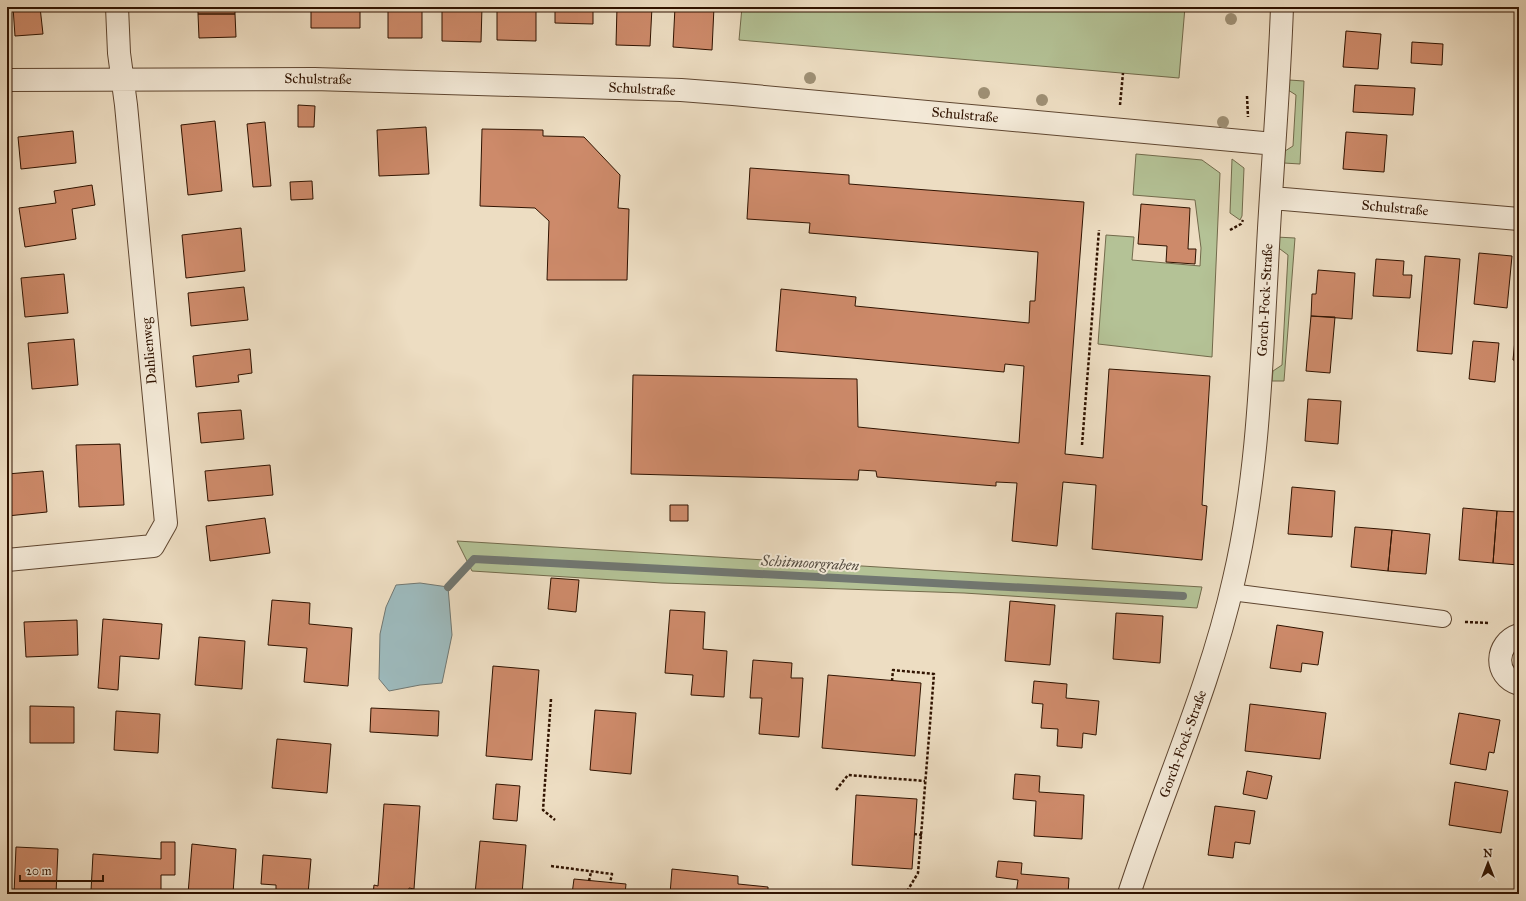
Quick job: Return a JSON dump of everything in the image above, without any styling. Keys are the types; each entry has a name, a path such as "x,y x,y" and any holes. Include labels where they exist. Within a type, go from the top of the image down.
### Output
{"street":[{"name":"Dahlienweg","path":"7,560 153,546 166,523 123,80 119,53 117,7"},
{"name":"Gorch-Fock-Straße","path":"1129,894 1207,678 1231,592 1241,546 1258,414 1272,198 1282,7"},
{"name":"Schulstraße","path":"7,80 314,78 681,90 1274,144"},
{"name":"Schulstraße","path":"1272,198 1519,219"},
{"path":"1519,635 1513,637 1507,642 1502,649 1500,657 1503,672 1509,679 1519,684"}],"lane":[{"path":"1231,592 1443,620"}],"path":[{"path":"1107,128 1120,108 1123,73"},
{"path":"1248,96 1249,121"},
{"path":"1082,445 1099,230"},
{"path":"1443,620 1486,624 1492,623"},
{"path":"892,680 893,670 934,674 918,873 906,893"},
{"path":"551,699 543,810 555,820"},
{"path":"836,790 848,775 926,781"},
{"path":"914,834 922,835"},
{"path":"551,866 612,874 610,883"},
{"path":"589,881 592,872"}],"green space":[{"path":"742,7 1185,7 1179,78 739,40"},
{"path":"1289,80 1304,81 1300,164 1284,163 1285,151 1293,146 1296,95 1288,90"},
{"path":"1136,154 1202,160 1220,173 1212,357 1098,344 1106,235 1134,237 1132,260 1200,266 1201,248 1195,200 1133,195"},
{"path":"1232,159 1244,168 1242,216 1240,220 1230,213"},
{"path":"1276,237 1295,238 1284,381 1272,381 1273,371 1282,365 1288,255 1276,246"},
{"path":"457,541 1202,587 1197,608 964,593 662,583 472,571"}],"water":[{"path":"420,583 448,587 452,635 442,683 420,685 389,691 379,679 380,634 386,607 396,585"}],"building":[{"path":"13,7 40,7 43,34 15,36"},
{"path":"198,7 235,7 235,14 198,14"},
{"path":"311,7 360,7 360,28 311,28"},
{"path":"388,7 422,7 422,38 388,38"},
{"path":"442,7 482,7 481,42 442,41"},
{"path":"497,7 536,7 536,41 497,40"},
{"path":"555,7 593,7 593,24 555,23"},
{"path":"617,7 652,7 650,46 616,45"},
{"path":"675,7 714,7 712,50 673,47"},
{"path":"1343,7 1377,7 1377,11 1343,10"},
{"path":"198,14 235,14 236,37 199,38"},
{"path":"1346,31 1381,34 1378,69 1343,67"},
{"path":"1412,42 1443,44 1442,65 1411,63"},
{"path":"1355,85 1415,88 1413,115 1353,112"},
{"path":"298,105 315,106 314,127 298,127"},
{"path":"215,121 222,191 188,195 181,125"},
{"path":"265,122 271,186 253,187 247,124"},
{"path":"426,127 429,174 379,176 377,130"},
{"path":"482,129 543,130 543,136 584,137 620,175 618,208 629,209 627,280 547,280 549,221 535,208 480,206"},
{"path":"73,131 76,163 21,169 18,137"},
{"path":"1346,132 1387,135 1384,172 1343,169"},
{"path":"750,168 849,175 849,184 1084,202 1065,454 1103,458 1109,369 1210,376 1202,505 1207,506 1202,560 1092,549 1096,485 1063,482 1057,546 1012,541 1017,483 996,482 996,486 877,477 876,471 859,470 858,480 631,474 633,375 857,379 858,427 1019,443 1024,366 1005,364 1004,372 776,351 781,289 856,297 855,306 1029,323 1030,301 1035,301 1038,252 809,233 810,223 747,219"},
{"path":"312,181 313,199 291,200 290,182"},
{"path":"92,185 95,205 72,209 76,239 25,247 19,208 56,203 54,191"},
{"path":"1141,204 1190,208 1188,249 1196,249 1195,264 1166,262 1167,246 1138,244"},
{"path":"241,228 245,271 186,278 182,235"},
{"path":"1479,253 1512,256 1507,308 1474,304"},
{"path":"1425,256 1460,259 1452,354 1417,351"},
{"path":"1376,259 1404,261 1403,275 1412,275 1410,298 1373,296"},
{"path":"1318,270 1355,273 1352,319 1311,316 1312,294 1316,294"},
{"path":"64,274 68,313 25,317 21,278"},
{"path":"244,287 248,320 191,326 188,293"},
{"path":"1519,310 1519,361 1513,360"},
{"path":"1311,316 1335,317 1330,373 1306,371"},
{"path":"74,339 78,385 32,389 28,343"},
{"path":"1473,341 1499,343 1495,382 1469,379"},
{"path":"250,349 252,373 238,375 239,382 196,387 193,356"},
{"path":"1308,399 1341,401 1338,444 1305,441"},
{"path":"241,410 244,439 201,443 198,413"},
{"path":"120,444 124,505 79,507 76,445"},
{"path":"270,465 273,495 208,501 205,471"},
{"path":"43,471 47,512 7,516 7,474"},
{"path":"1292,487 1335,491 1332,537 1288,534"},
{"path":"670,505 688,505 688,521 670,521"},
{"path":"1463,508 1497,511 1493,563 1459,560"},
{"path":"1497,511 1519,512 1519,565 1493,563"},
{"path":"265,518 270,553 210,561 206,526"},
{"path":"1355,527 1392,530 1388,571 1351,567"},
{"path":"1392,530 1430,534 1426,574 1388,571"},
{"path":"551,578 579,580 576,612 548,609"},
{"path":"272,600 310,603 309,624 352,628 348,686 304,682 307,648 268,645"},
{"path":"1010,601 1055,605 1050,665 1005,661"},
{"path":"670,610 705,612 703,649 727,651 724,697 691,695 693,675 665,673"},
{"path":"1116,613 1163,616 1160,663 1113,659"},
{"path":"103,619 162,624 159,659 120,656 118,690 98,688"},
{"path":"77,620 78,655 26,657 24,622"},
{"path":"1277,625 1323,632 1318,665 1302,663 1301,672 1270,668"},
{"path":"199,637 245,641 242,689 195,685"},
{"path":"753,660 792,663 791,678 803,678 799,737 759,734 762,698 750,698"},
{"path":"493,666 539,670 532,760 486,756"},
{"path":"828,675 921,683 915,756 822,748"},
{"path":"1034,681 1067,684 1066,698 1099,701 1096,735 1083,733 1082,748 1057,746 1058,729 1041,728 1043,704 1032,703"},
{"path":"1250,704 1326,713 1320,759 1245,751"},
{"path":"30,706 74,707 74,743 30,743"},
{"path":"371,708 439,711 438,736 370,732"},
{"path":"595,710 636,713 631,774 590,770"},
{"path":"116,711 160,714 158,753 114,750"},
{"path":"1459,713 1500,720 1494,753 1489,752 1486,770 1450,764"},
{"path":"277,739 331,744 327,793 272,788"},
{"path":"1247,771 1272,776 1267,799 1243,794"},
{"path":"1015,774 1040,776 1039,792 1084,795 1082,839 1034,836 1036,801 1013,799"},
{"path":"1455,782 1508,791 1501,833 1449,825"},
{"path":"496,784 520,786 517,821 493,819"},
{"path":"856,795 917,799 912,869 852,865"},
{"path":"384,804 420,806 414,889 409,888 408,894 373,894 374,885 378,886"},
{"path":"1215,806 1255,811 1250,844 1235,842 1233,858 1208,855"},
{"path":"480,841 526,845 522,894 475,894"},
{"path":"161,842 175,842 175,875 161,875 161,894 132,894 91,891 93,854 161,859"},
{"path":"192,844 236,849 233,894 188,894"},
{"path":"16,847 58,849 56,894 14,894"},
{"path":"263,855 311,859 308,894 276,894 276,885 261,884"},
{"path":"998,861 1022,863 1021,874 1069,878 1068,894 1016,894 1018,880 996,877"},
{"path":"672,869 738,876 738,884 768,887 768,894 670,894"},
{"path":"574,879 626,884 625,894 572,894"}],"waterway":[{"name":"Schitmoorgraben","path":"448,587 474,559 1183,596"}]}
